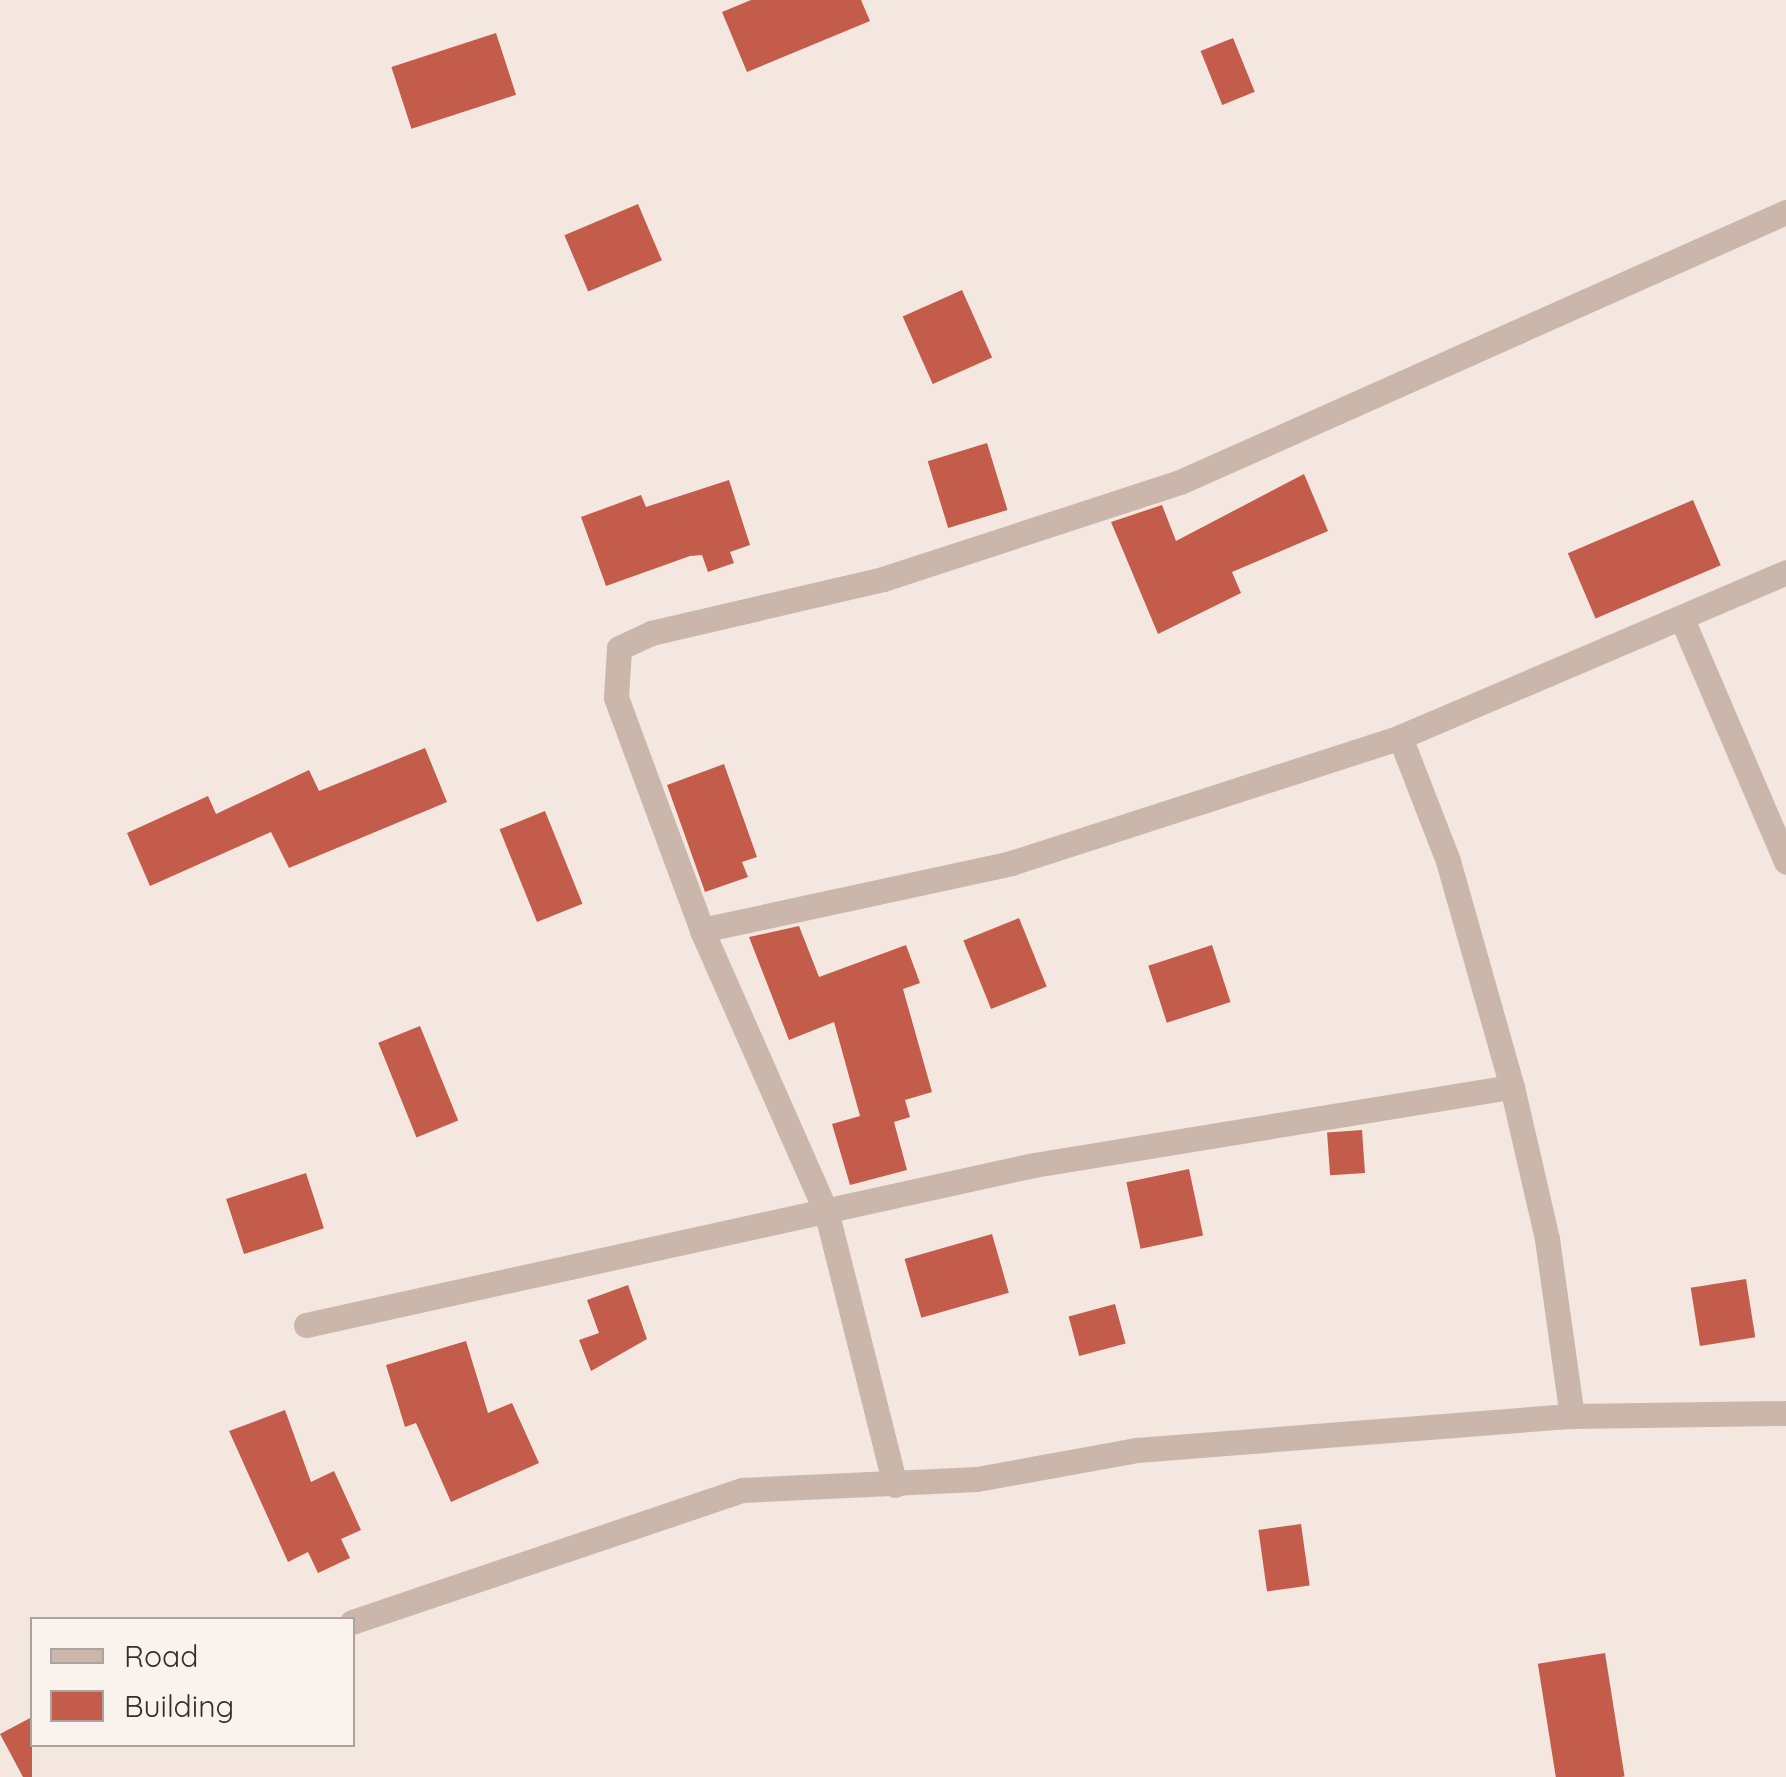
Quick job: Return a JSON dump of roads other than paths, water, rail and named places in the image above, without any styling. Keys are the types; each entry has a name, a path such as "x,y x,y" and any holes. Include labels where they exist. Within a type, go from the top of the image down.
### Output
{"street":[{"path":"895,1484 828,1214 702,930 616,697 612,664 631,639 883,579 1180,482 1786,212"},
{"path":"702,930 1011,864 1400,737 1786,572"},
{"path":"1682,619 1786,862"},
{"path":"1400,737 1448,862 1512,1088 1548,1240 1572,1416"},
{"path":"306,1325 828,1214 1034,1164 1512,1088"},
{"path":"355,1621 727,1494 977,1480 1136,1450 1572,1416 1786,1413"}]}
